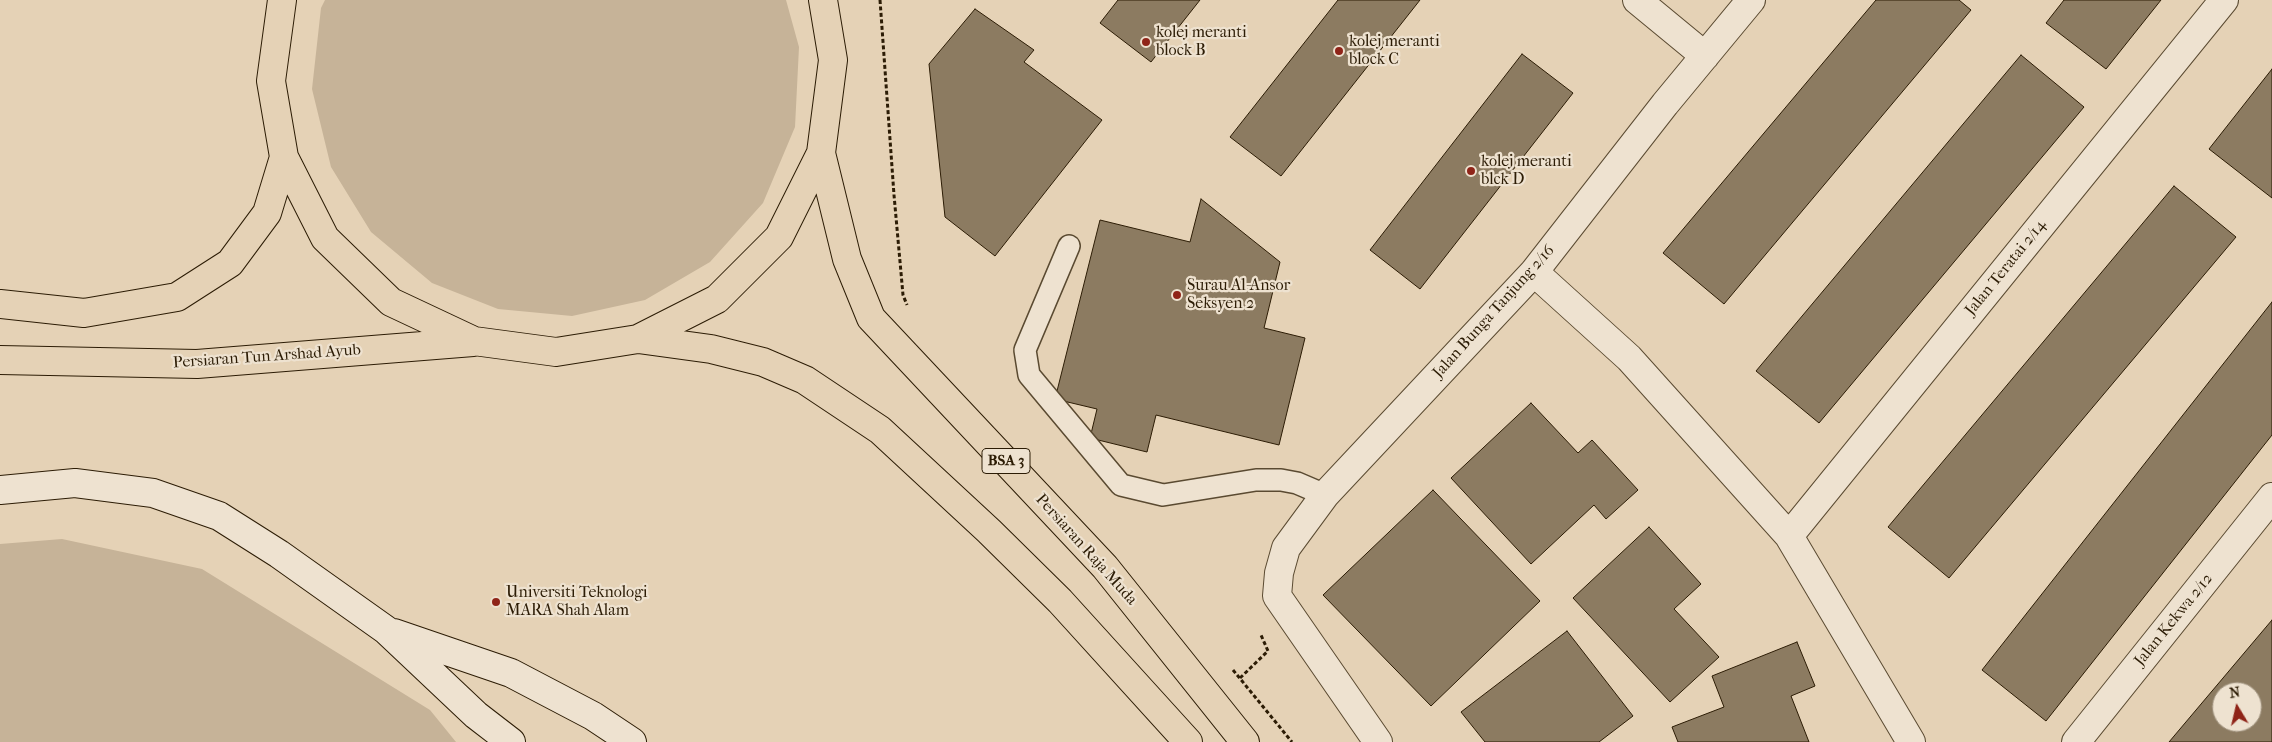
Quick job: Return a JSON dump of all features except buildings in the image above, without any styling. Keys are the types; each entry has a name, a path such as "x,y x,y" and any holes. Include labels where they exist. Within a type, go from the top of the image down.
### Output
{"main road":[{"path":"638,339 717,299 779,237 821,153 833,60 823,0"},
{"path":"280,2 271,81 284,157 325,238 391,302 474,341 556,352 638,339 711,349 763,362 805,380 880,430 989,530 1060,601 1188,742"},
{"name":"Persiaran Raja Muda","path":"821,153 847,259 871,318 1105,567 1245,742"},
{"path":"0,304 84,312 177,297 230,263 267,213 284,157"},
{"name":"Persiaran Tun Arshad Ayub","path":"0,360 197,364 474,341"}],"street":[{"path":"1638,0 1705,56"},
{"name":"Jalan Bunga Tanjung 2/16","path":"1378,742 1277,596 1279,574 1286,548 1325,494 1534,272 1750,0"},
{"name":"Jalan Teratai 2/14","path":"1789,536 2224,0"},
{"path":"1534,272 1629,358 1789,536 1911,742"},
{"path":"0,490 75,483 153,493 219,516 279,554 386,630 476,715 510,742"},
{"name":"Jalan Kekwa 2/12","path":"2076,742 2272,497"},
{"path":"386,630 511,673 593,716 632,742"}],"lane":[{"path":"1069,246 1025,350 1029,375 1121,485 1163,495 1256,480 1281,480 1297,483 1325,494"}],"shaded area":[{"path":"325,0 786,0 799,47 795,127 763,203 710,262 645,300 572,316 498,309 432,283 371,232 331,167 312,89 321,8"},
{"path":"62,539 202,569 430,710 456,742 0,742 0,544"}],"place":[{"name":"kolej meranti block B","path":"1146,42"},
{"name":"kolej meranti block C","path":"1339,51"},
{"name":"kolej meranti blck D","path":"1471,171"},
{"name":"Surau Al-Ansor Seksyen 2","path":"1177,295"},
{"name":"Universiti Teknologi MARA Shah Alam","path":"496,602"}]}
